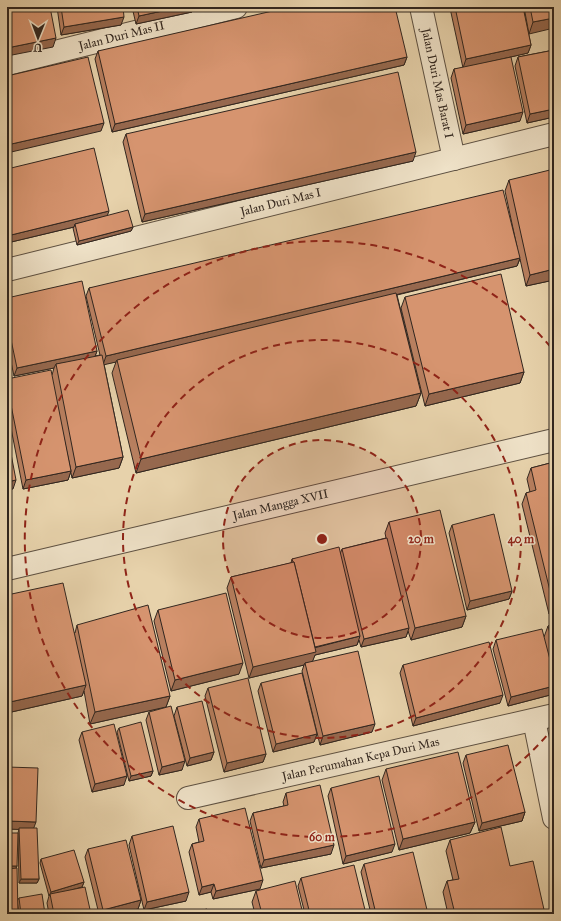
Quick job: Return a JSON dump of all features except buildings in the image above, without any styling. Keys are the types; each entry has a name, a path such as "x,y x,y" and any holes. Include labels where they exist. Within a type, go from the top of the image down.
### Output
{"street":[{"name":"Jalan Duri Mas Barat I","path":"421,7 454,159"},
{"name":"Jalan Duri Mas II","path":"7,64 224,9"},
{"name":"Jalan Duri Mas I","path":"7,270 554,134"},
{"name":"Jalan Mangga XVII","path":"7,569 554,440"},
{"name":"Jalan Perumahan Kepa Duri Mas","path":"188,798 544,718 554,818"}]}
